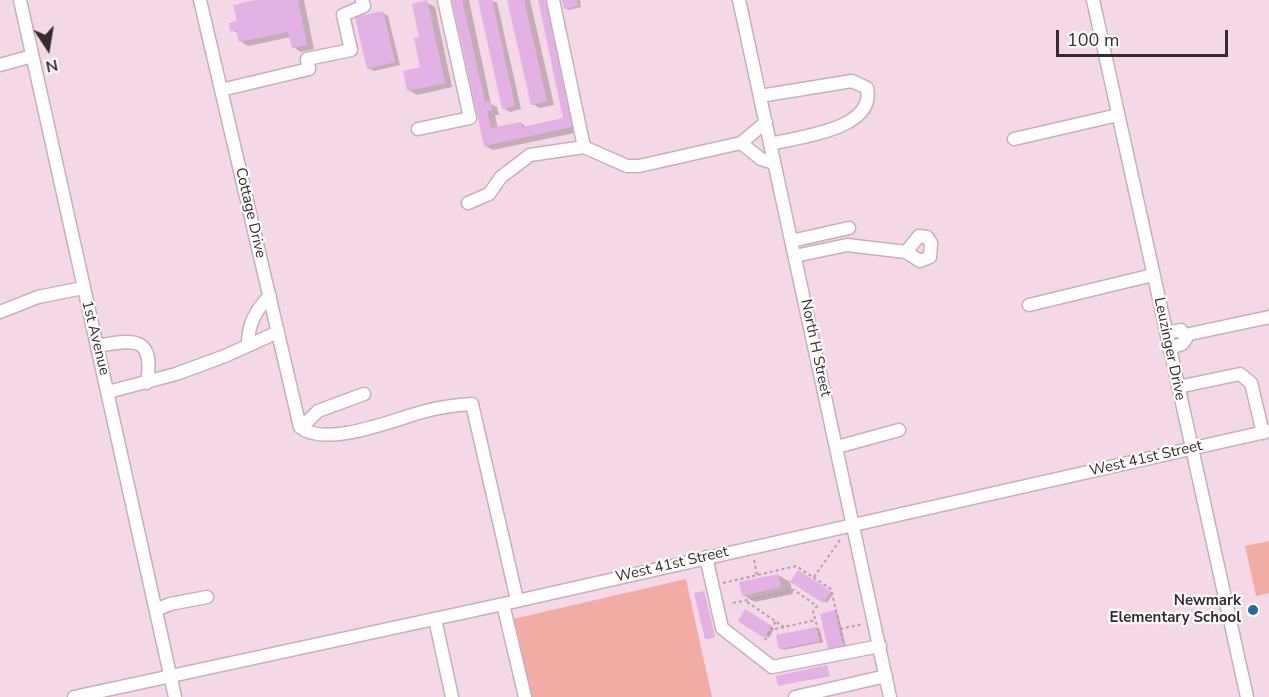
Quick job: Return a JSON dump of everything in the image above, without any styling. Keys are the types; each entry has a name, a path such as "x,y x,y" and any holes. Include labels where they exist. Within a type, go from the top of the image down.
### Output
{"street":[{"name":"1st Avenue","path":"20,0 175,697"},
{"name":"Cottage Drive","path":"200,0 300,425"},
{"path":"221,90 309,69 307,59 351,50 343,15 364,6 362,0"},
{"path":"418,129 470,118 444,0"},
{"path":"553,0 584,147"},
{"name":"North H Street","path":"739,0 891,697"},
{"name":"Leuzinger Drive","path":"1092,0 1247,697"},
{"path":"0,65 32,56"},
{"path":"760,96 852,81 867,88 868,94 863,109 848,124 770,144"},
{"path":"1014,139 1118,115"},
{"path":"468,203 489,194 501,177 530,155 584,147 627,166 639,166 741,143 766,122"},
{"path":"741,143 761,159 774,163"},
{"path":"791,241 849,228"},
{"path":"795,256 847,245 906,252"},
{"path":"1029,305 1153,274"},
{"path":"0,312 38,297 83,288"},
{"path":"248,344 248,332 253,319 270,296"},
{"path":"1185,335 1269,317"},
{"path":"1166,333 1181,330 1185,335 1184,343 1169,348"},
{"path":"108,392 147,383 225,356 278,332"},
{"path":"98,346 134,341 143,346 151,361 147,383"},
{"path":"1178,387 1240,374 1251,383 1266,432"},
{"path":"300,425 308,422 318,411 364,394"},
{"path":"300,425 315,434 366,431 451,405 472,404 517,600"},
{"path":"837,447 899,430"},
{"name":"West 41st Street","path":"74,697 503,604 1266,432"},
{"path":"706,557 722,628 772,667 880,646"},
{"path":"156,610 170,604 207,597"},
{"path":"503,604 525,697"},
{"path":"435,619 452,697"},
{"path":"795,697 886,676"}],"path":[{"path":"814,578 840,540"},
{"path":"753,556 757,575"},
{"path":"712,586 796,566 831,588 846,653"},
{"path":"733,603 794,590 818,606 813,611 824,657"},
{"path":"745,601 784,627"},
{"path":"775,629 816,620"},
{"path":"765,640 776,621"},
{"path":"840,629 863,624"}],"shaded area":[{"path":"1269,541 1269,593 1256,596 1245,546"},
{"path":"686,579 712,697 531,697 513,619"}],"building":[{"path":"256,0 298,0 307,45 292,48 288,32 239,42 236,30 230,31 229,23 237,21 233,5"},
{"path":"427,0 445,83 407,91 403,71 420,67 414,38 419,37 412,4"},
{"path":"452,0 462,0 485,102 490,101 492,110 487,111 491,128 521,122 522,127 563,118 538,0 549,0 576,126 484,146"},
{"path":"478,0 492,0 515,106 502,109"},
{"path":"507,0 524,0 547,101 531,105"},
{"path":"562,0 577,0 578,6 564,9"},
{"path":"383,11 395,62 367,69 355,17"},
{"path":"798,570 831,591 823,603 790,582"},
{"path":"778,574 781,587 742,596 739,582"},
{"path":"704,591 715,637 705,639 694,593"},
{"path":"745,609 772,626 764,638 738,621"},
{"path":"835,610 844,649 829,653 820,614"},
{"path":"817,627 820,641 779,649 776,635"},
{"path":"827,665 829,675 778,686 776,676"}],"place":[{"name":"Newmark Elementary School","path":"1253,610"}]}
